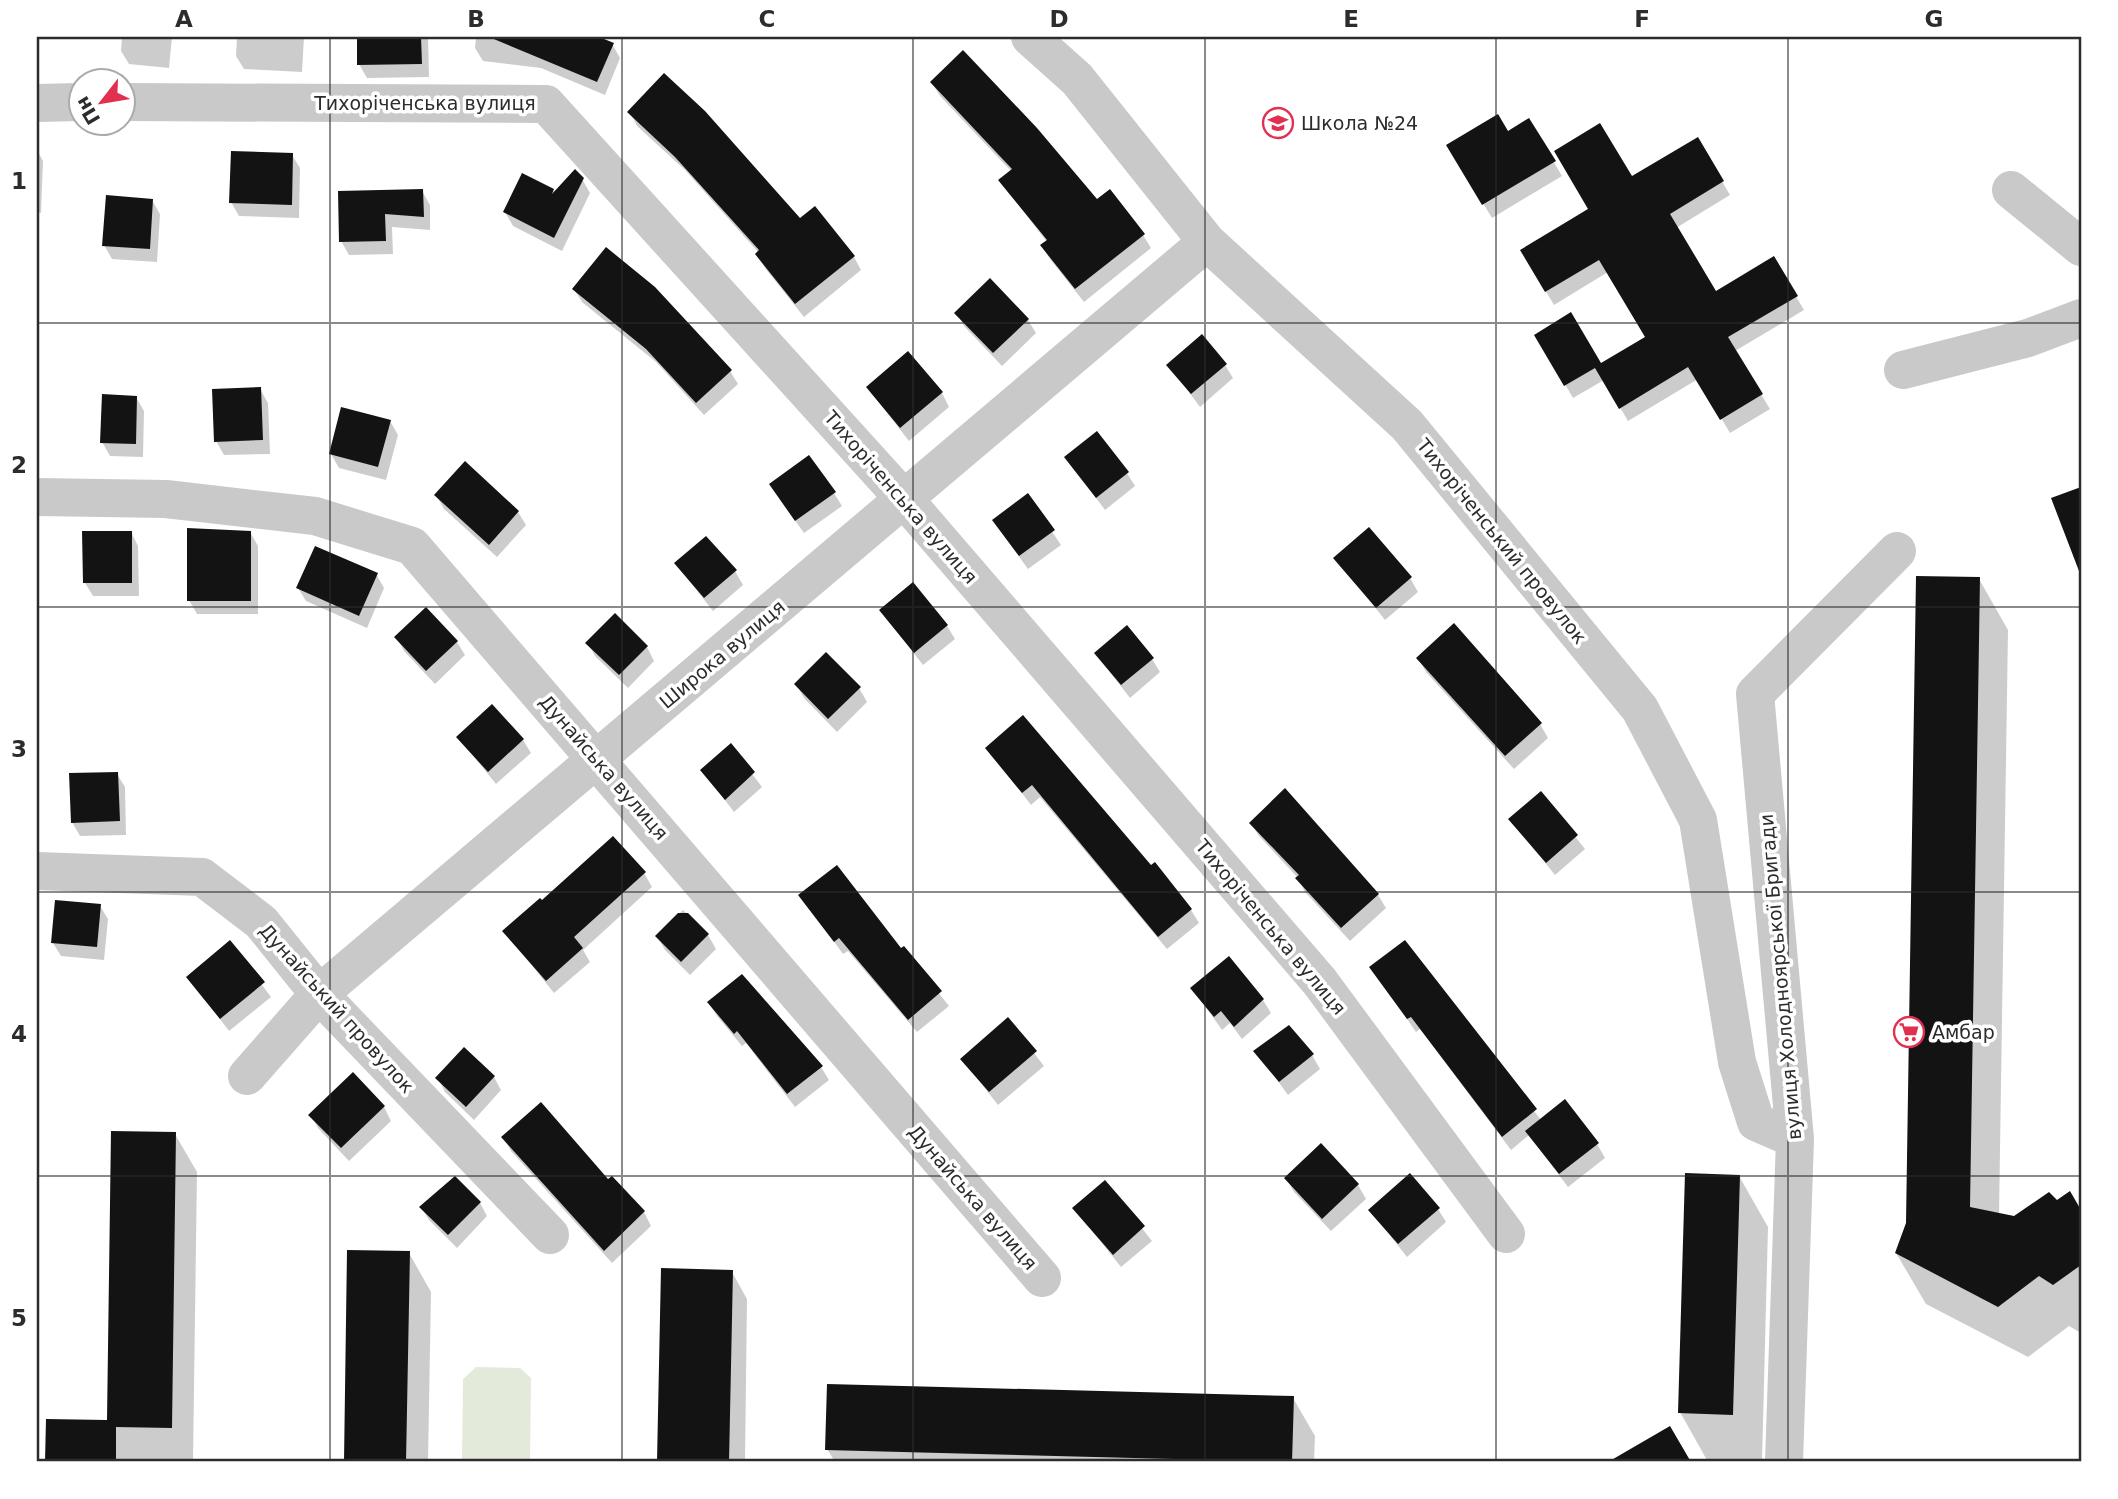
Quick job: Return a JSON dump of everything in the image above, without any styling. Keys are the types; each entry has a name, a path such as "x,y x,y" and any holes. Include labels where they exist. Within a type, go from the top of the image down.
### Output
{"street":[{"name":"Тихоріченський провулок","path":"1030,37 1077,79 1207,242 1407,425 1640,709 1699,820 1737,1062 1756,1122 1795,1139"},
{"name":"Тихоріченська вулиця","path":"136,102 546,104 905,500 1320,982 1506,1234"},
{"path":"37,103 66,103"},
{"path":"2011,190 2081,247"},
{"name":"Широка вулиця","path":"247,1076 319,994 1207,242"},
{"path":"1903,370 2028,338 2081,318"},
{"name":"Дунайська вулиця","path":"37,497 166,499 315,516 412,546 1042,1278"},
{"name":"вулиця Холодноярської Бригади","path":"1784,1462 1795,1139 1755,694 1897,551"},
{"name":"Дунайський провулок","path":"37,871 202,877 261,922 319,994 550,1235"}],"green space":[{"path":"476,1367 520,1368 531,1378 530,1462 462,1462 463,1379"}],"building":[{"path":"357,37 421,37 422,64 357,65"},
{"path":"489,37 599,37 614,43 597,82"},
{"path":"963,50 1037,128 1097,199 1110,189 1145,234 1075,289 1040,245 1047,240 998,180 1012,169 930,82"},
{"path":"664,73 705,111 800,218 815,206 855,256 795,304 755,254 759,250 675,157 627,112"},
{"path":"1498,114 1508,131 1529,118 1556,161 1482,205 1446,145"},
{"path":"1600,123 1632,176 1698,137 1724,181 1670,214 1716,291 1774,256 1798,296 1728,337 1763,394 1720,420 1688,367 1619,409 1595,368 1564,386 1534,335 1571,312 1601,363 1645,337 1599,260 1545,292 1520,250 1588,209 1554,151"},
{"path":"231,151 293,153 292,205 229,203"},
{"path":"575,169 584,178 554,238 503,212 522,173 554,189 552,194"},
{"path":"423,189 424,217 385,214 386,241 339,242 338,191"},
{"path":"106,195 153,199 150,249 102,246"},
{"path":"606,247 655,287 732,370 696,403 646,349 572,289"},
{"path":"990,278 1029,319 993,353 954,313"},
{"path":"1202,334 1227,364 1191,394 1166,365"},
{"path":"908,351 943,392 900,428 866,387"},
{"path":"261,387 263,440 214,442 212,389"},
{"path":"102,394 137,396 136,444 100,443"},
{"path":"341,407 391,420 378,467 329,454"},
{"path":"1097,431 1129,472 1096,498 1064,457"},
{"path":"809,455 836,492 795,521 769,484"},
{"path":"465,461 519,511 489,545 434,495"},
{"path":"2081,487 2081,571 2079,571 2051,498"},
{"path":"1028,493 1055,530 1019,556 992,520"},
{"path":"1369,527 1412,577 1376,608 1333,558"},
{"path":"187,528 251,531 251,601 187,601"},
{"path":"82,531 132,531 132,583 83,583"},
{"path":"706,536 737,570 704,598 674,563"},
{"path":"315,546 378,573 359,616 296,588"},
{"path":"1916,576 1980,577 1970,1207 2014,1216 2049,1192 2057,1200 2070,1191 2081,1210 2081,1265 2053,1285 2039,1276 1998,1307 1895,1253 1906,1223"},
{"path":"913,582 948,625 914,653 879,610"},
{"path":"426,607 458,641 426,671 394,637"},
{"path":"615,613 648,646 619,675 585,643"},
{"path":"1454,623 1542,723 1505,756 1416,658"},
{"path":"1127,625 1154,658 1121,685 1094,653"},
{"path":"826,652 861,687 828,719 794,684"},
{"path":"492,704 524,739 488,772 456,737"},
{"path":"1023,715 1151,865 1155,862 1192,909 1158,937 1032,785 1022,793 985,748"},
{"path":"731,743 755,772 725,800 700,770"},
{"path":"118,772 120,821 71,823 69,773"},
{"path":"1285,788 1379,894 1341,928 1295,878 1299,875 1249,823"},
{"path":"1541,791 1578,835 1546,863 1508,819"},
{"path":"613,836 646,872 574,937 583,948 546,981 502,931 540,898 542,900"},
{"path":"837,865 901,948 904,946 942,991 908,1020 839,938 834,942 798,895"},
{"path":"55,900 101,904 97,947 51,943"},
{"path":"678,913 688,913 709,934 681,962 655,936"},
{"path":"230,940 265,982 220,1019 186,977"},
{"path":"1405,940 1537,1109 1502,1137 1411,1017 1407,1019 1369,967"},
{"path":"1229,956 1264,999 1234,1027 1221,1011 1214,1017 1190,988"},
{"path":"742,974 823,1066 787,1094 737,1031 734,1034 707,1002"},
{"path":"1008,1017 1037,1051 989,1092 960,1059"},
{"path":"1289,1025 1314,1054 1279,1082 1253,1051"},
{"path":"464,1047 495,1076 466,1107 435,1078"},
{"path":"353,1072 385,1106 341,1148 308,1115"},
{"path":"1565,1099 1599,1143 1559,1174 1525,1131"},
{"path":"541,1102 608,1179 612,1176 645,1211 604,1251 501,1137"},
{"path":"111,1131 176,1132 172,1428 116,1427 116,1462 45,1462 46,1419 107,1420"},
{"path":"1321,1143 1359,1184 1322,1219 1284,1178"},
{"path":"1410,1173 1440,1208 1398,1244 1368,1210"},
{"path":"1685,1173 1740,1175 1733,1415 1678,1413"},
{"path":"455,1176 481,1202 448,1235 419,1207"},
{"path":"1105,1180 1145,1226 1113,1255 1072,1208"},
{"path":"347,1250 410,1251 406,1462 344,1462"},
{"path":"661,1268 733,1270 729,1462 657,1462"},
{"path":"827,1384 1294,1396 1292,1462 825,1450"},
{"path":"1670,1426 1691,1462 1608,1462"}],"place":[{"name":"Школа №24","path":"1278,123"},
{"name":"Амбар","path":"1909,1032"}]}
